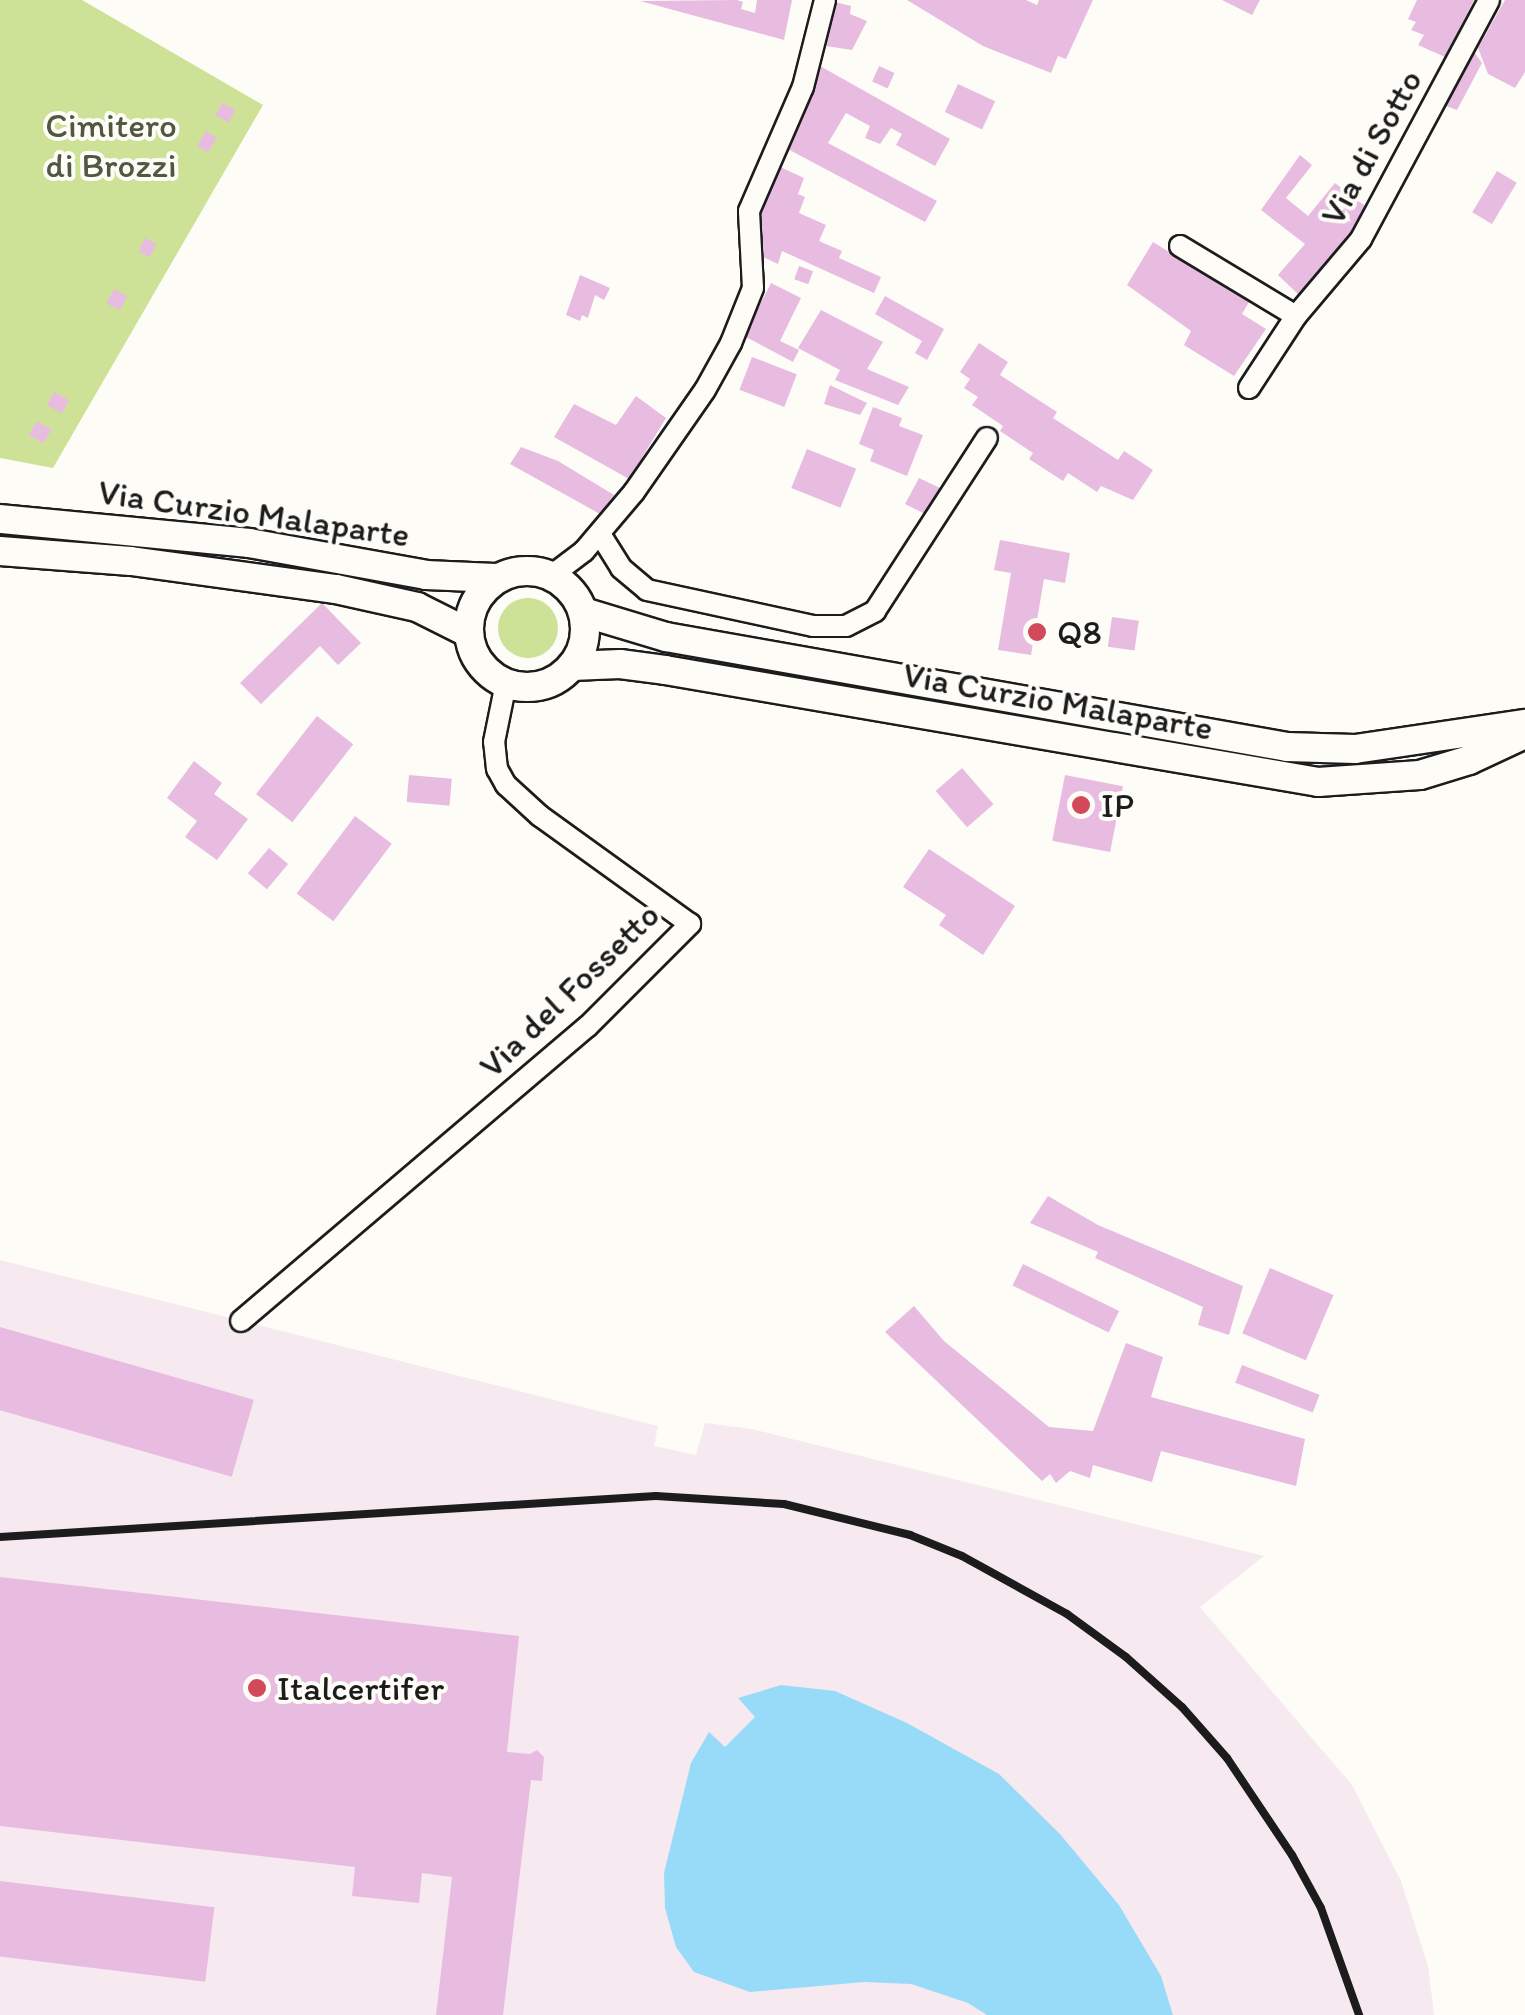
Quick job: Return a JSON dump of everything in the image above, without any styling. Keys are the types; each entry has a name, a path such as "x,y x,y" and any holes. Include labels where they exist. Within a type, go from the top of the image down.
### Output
{"street":[{"path":"572,666 584,642 583,612 572,592 551,576 600,534 705,390 746,311 753,288 749,210 803,87 826,0"},
{"name":"Via di Sotto","path":"1248,388 1296,316 1361,239 1489,0"},
{"path":"1180,246 1296,316"},
{"path":"600,534 621,568 647,590 814,626 846,626 875,610 987,438"},
{"name":"Via Curzio Malaparte","path":"0,519 249,543 426,575 497,578 518,571 551,576"},
{"name":"Via Curzio Malaparte","path":"0,551 169,566 352,592 418,607 469,634 477,658 506,683 542,685 572,666 620,664 1318,782 1420,775 1468,760 1525,734"},
{"path":"469,634 472,608 497,578"},
{"name":"Via Curzio Malaparte","path":"583,612 666,637 1288,747 1355,749 1525,724"},
{"name":"Via del Fossetto","path":"241,1320 587,1028 690,924 540,816 506,784 497,769 494,742 506,683"}],"shaded area":[{"path":"0,1260 658,1426 654,1446 696,1455 705,1423 752,1429 1264,1556 1200,1607 1352,1785 1401,1881 1428,1966 1434,2015 0,2015"}],"green space":[{"name":"Cimitero di Brozzi","path":"0,0 82,0 263,105 53,468 0,458"},
{"path":"528,598 549,607 558,628 549,649 528,658 507,649 498,628 507,607"}],"water":[{"path":"781,1685 835,1691 907,1723 999,1774 1060,1834 1119,1905 1161,1976 1173,2015 987,2015 968,2003 911,1984 864,1982 750,1992 694,1972 676,1947 665,1908 664,1873 691,1763 709,1732 725,1747 755,1717 738,1698"}],"building":[{"path":"757,0 792,0 784,40 640,1 743,2 741,9 755,13"},
{"path":"907,0 1026,0 1037,5 1039,0 1093,0 1066,59 1058,56 1051,73 983,46"},
{"path":"1222,0 1260,0 1252,15"},
{"path":"1417,0 1474,0 1445,57 1418,45 1424,35 1411,30 1416,22 1408,19"},
{"path":"1505,0 1525,0 1525,72 1515,88 1488,74 1478,48"},
{"path":"835,2 851,6 850,14 867,21 852,50 826,46"},
{"path":"1472,49 1482,63 1457,110 1441,104"},
{"path":"820,66 950,139 935,166 896,145 902,134 891,128 880,144 865,138 870,126 846,113 828,143 937,201 925,222 784,147"},
{"path":"879,66 895,73 888,88 872,82"},
{"path":"958,84 995,101 982,129 945,112"},
{"path":"222,103 235,110 229,122 215,115"},
{"path":"206,131 217,138 208,152 197,145"},
{"path":"1300,155 1312,165 1286,198 1308,216 1335,183 1369,209 1299,295 1278,275 1305,244 1261,210"},
{"path":"776,165 804,178 798,194 805,197 799,213 826,225 819,241 842,251 839,258 881,277 874,293 782,251 778,264 761,256 755,214"},
{"path":"1497,171 1517,183 1492,224 1472,212"},
{"path":"145,238 157,244 150,257 138,251"},
{"path":"1153,242 1249,302 1242,314 1266,329 1234,376 1184,345 1191,331 1127,285"},
{"path":"799,266 813,271 808,284 794,279"},
{"path":"580,275 610,288 604,300 595,295 588,318 582,315 580,321 566,315"},
{"path":"771,283 801,298 780,341 799,350 793,362 744,336"},
{"path":"114,289 127,296 120,310 106,303"},
{"path":"885,296 944,329 927,360 915,353 922,341 875,314"},
{"path":"821,310 883,342 867,369 909,387 898,405 835,380 840,370 798,348"},
{"path":"979,343 1008,362 1000,375 1057,412 1053,418 1118,460 1124,451 1153,470 1133,500 1101,486 1097,492 1068,473 1063,481 1029,459 1033,453 1000,431 1003,426 972,405 978,397 964,388 970,379 960,372"},
{"path":"752,357 797,374 784,407 739,390"},
{"path":"830,385 867,403 860,415 824,404"},
{"path":"54,392 69,400 62,413 47,405"},
{"path":"636,396 666,418 629,479 554,437 574,404 616,425"},
{"path":"873,407 902,418 899,426 923,435 907,476 870,461 874,450 859,444"},
{"path":"37,421 52,430 43,443 29,435"},
{"path":"521,447 558,461 614,495 600,514 510,464"},
{"path":"807,449 856,469 840,508 791,488"},
{"path":"919,478 942,489 925,514 905,504"},
{"path":"1000,540 1070,553 1065,583 1044,579 1031,655 998,650 1011,573 994,570"},
{"path":"322,603 361,643 338,665 320,646 261,704 240,683"},
{"path":"1112,617 1139,621 1135,650 1108,647"},
{"path":"317,716 353,744 292,822 256,794"},
{"path":"194,761 222,783 214,794 248,819 217,860 185,837 197,821 167,798"},
{"path":"962,768 993,804 967,827 936,791"},
{"path":"409,775 452,779 449,806 407,802"},
{"path":"1065,775 1123,786 1110,852 1052,841"},
{"path":"355,816 392,844 333,921 297,893"},
{"path":"269,848 288,864 267,889 248,873"},
{"path":"929,849 1015,906 983,955 939,925 946,915 903,887"},
{"path":"1048,1196 1098,1225 1243,1286 1229,1335 1198,1325 1203,1307 1095,1258 1098,1252 1030,1223"},
{"path":"1023,1264 1119,1311 1109,1332 1012,1286"},
{"path":"1270,1268 1334,1295 1306,1360 1242,1333"},
{"path":"914,1306 944,1341 1049,1427 1093,1431 1126,1343 1163,1357 1151,1397 1305,1439 1296,1486 1161,1451 1152,1482 1093,1465 1090,1478 1070,1471 1056,1483 1050,1474 1042,1481 885,1332"},
{"path":"0,1327 254,1400 232,1477 0,1410"},
{"path":"1242,1365 1319,1395 1313,1412 1235,1383"},
{"name":"Italcertifer","path":"0,1577 519,1636 507,1752 530,1754 537,1750 544,1757 542,1781 531,1780 503,2015 436,2015 452,1877 422,1873 419,1903 352,1896 355,1867 0,1826"},
{"path":"0,1881 214,1907 205,1982 0,1957"}],"railway":[{"path":"0,1537 656,1496 784,1504 910,1535 962,1556 1067,1614 1126,1657 1182,1707 1227,1758 1292,1855 1321,1908 1359,2015"}],"place":[{"name":"Q8","path":"1037,632"},
{"name":"IP","path":"1081,805"},
{"name":"Italcertifer","path":"257,1688"}]}
